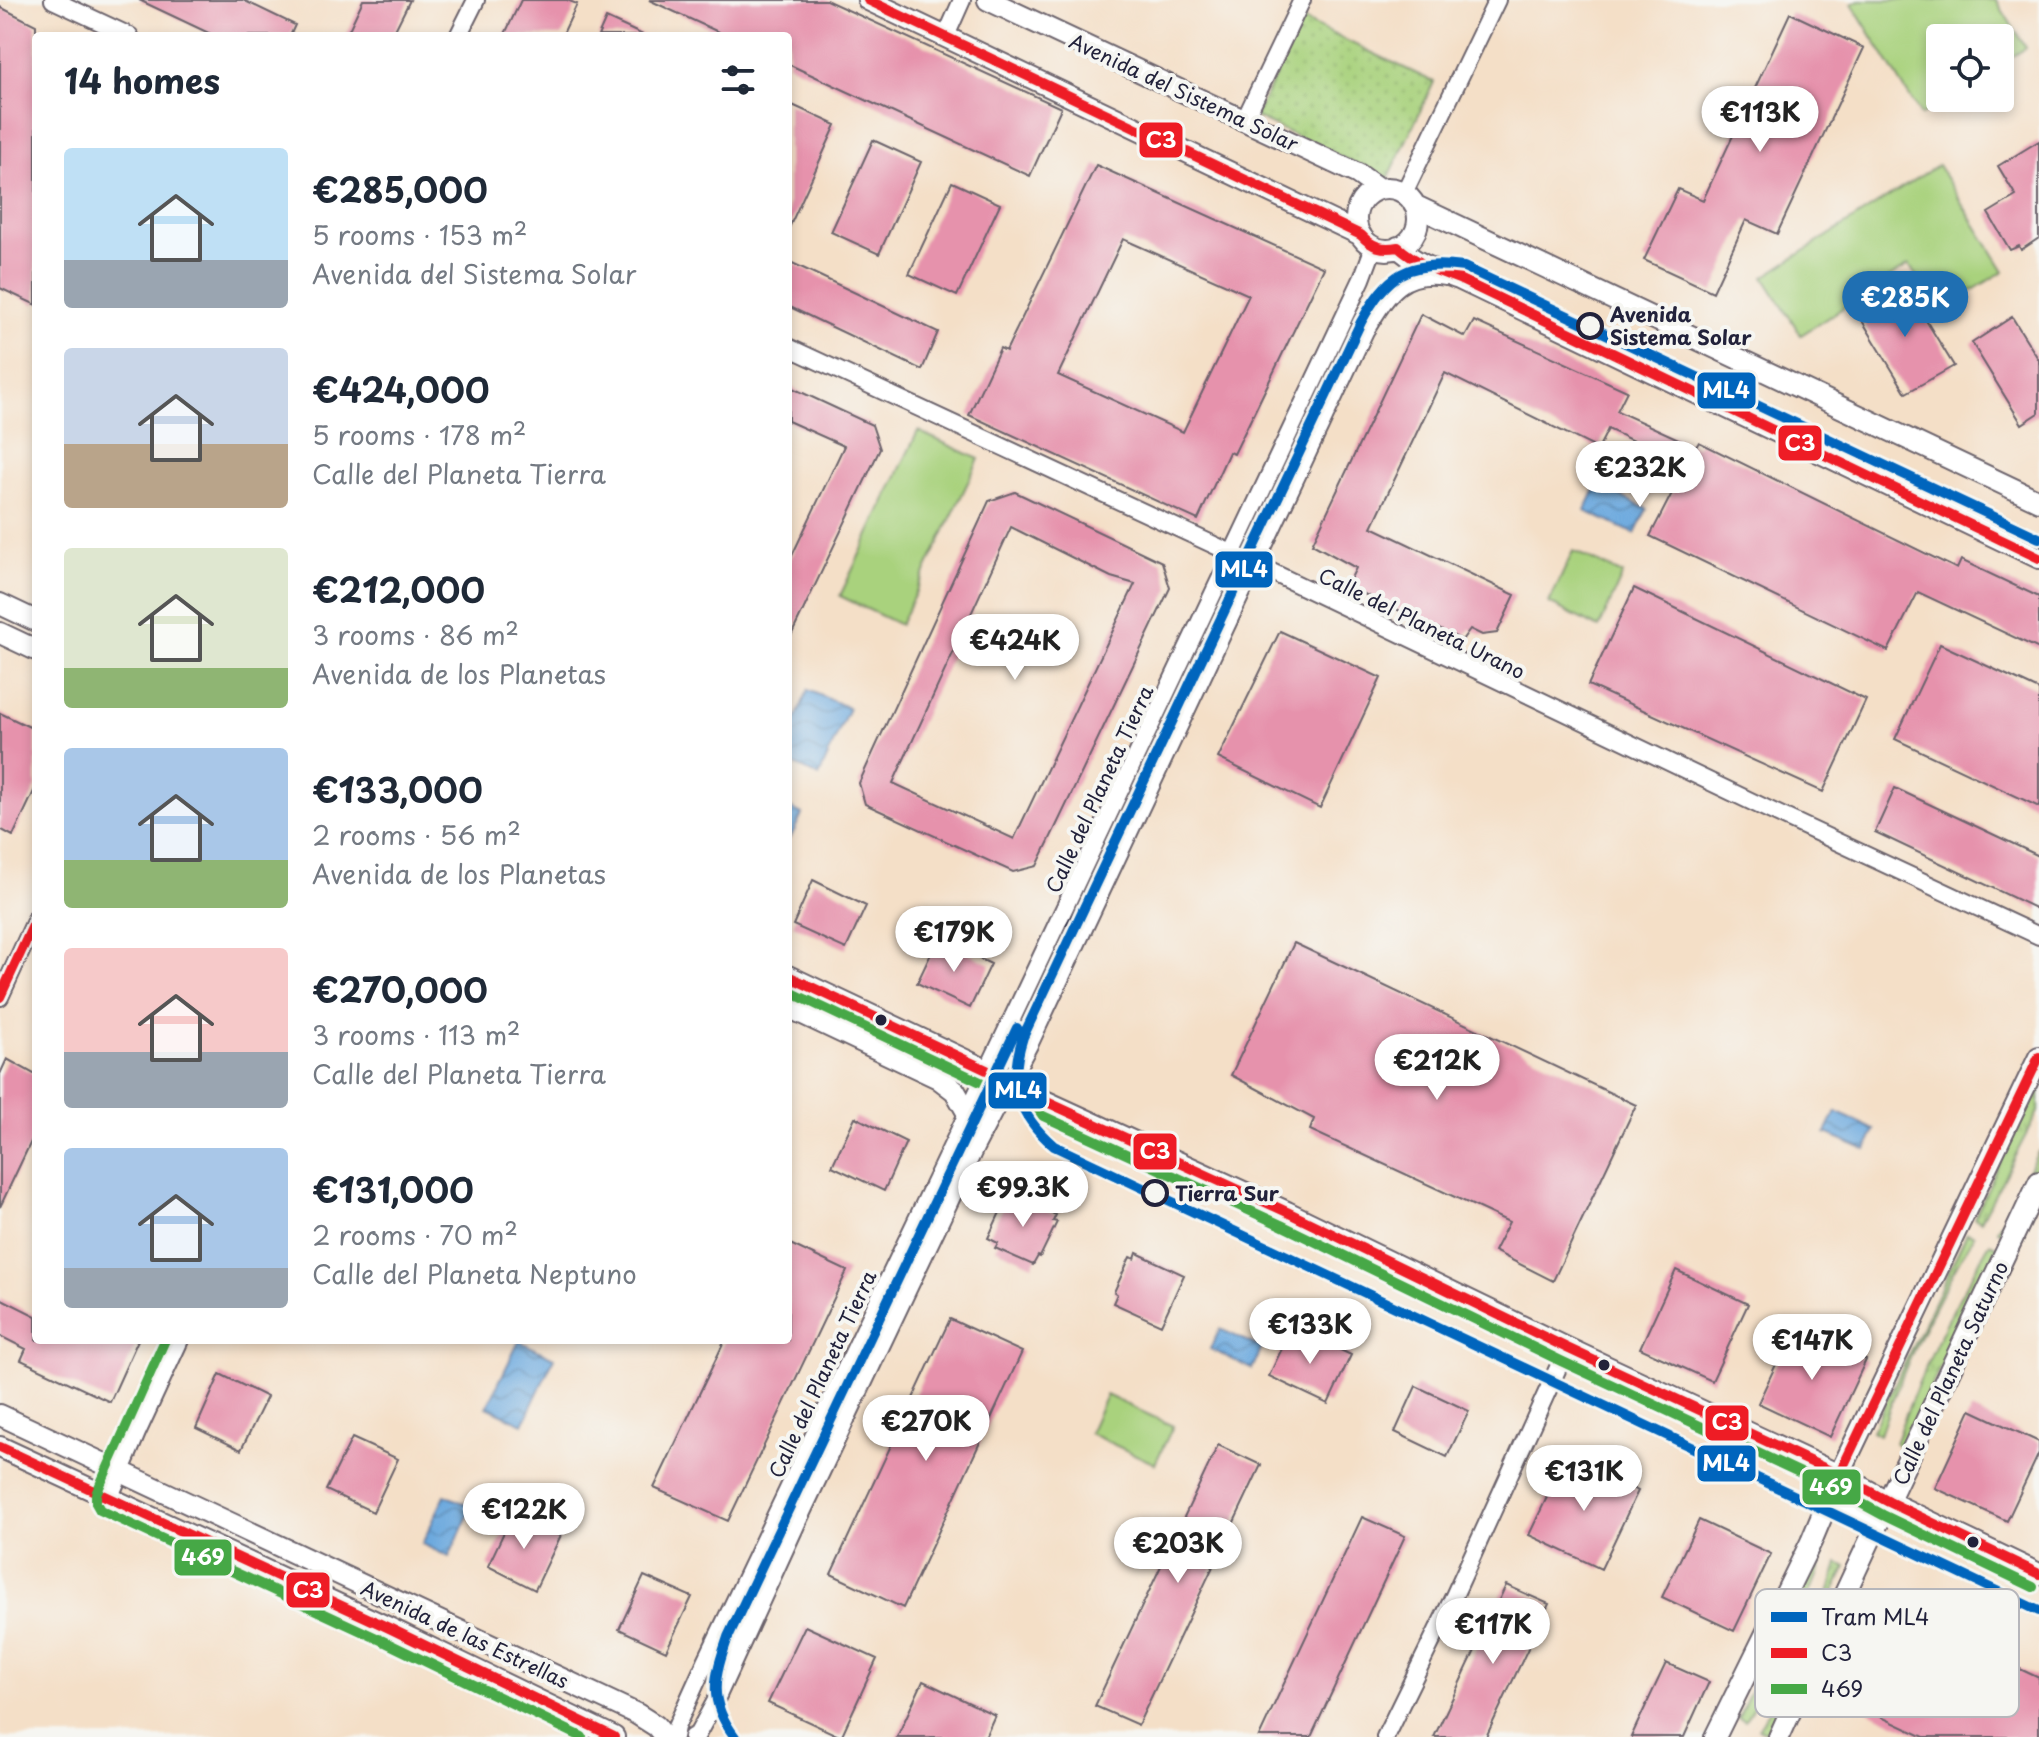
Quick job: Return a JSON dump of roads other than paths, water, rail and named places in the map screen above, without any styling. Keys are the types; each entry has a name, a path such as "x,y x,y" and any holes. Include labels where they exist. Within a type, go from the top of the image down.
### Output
{"street":[{"path":"53,0 121,32"},
{"path":"460,32 476,0"},
{"path":"868,0 1367,241 1390,249 1407,242 1417,225 1409,199 1497,0"},
{"path":"946,36 962,0"},
{"name":"Avenida del Sistema Solar","path":"988,0 1358,174 1379,189"},
{"path":"1244,121 1302,0"},
{"path":"1367,241 1357,226 1358,208 1370,193 1387,188 2039,501"},
{"name":"Calle del Planeta Tierra","path":"674,1737 706,1661 1362,279 1367,241"},
{"path":"1398,247 1414,260 2039,558"},
{"name":"Calle del Planeta Tierra","path":"692,1737 697,1735 715,1702 797,1523 976,1146 1031,1041 1365,331 1388,295 1412,277 1434,275 1459,279"},
{"name":"Calle del Planeta Urano","path":"792,349 1255,564 2039,936"},
{"path":"0,604 32,619"},
{"path":"0,633 32,648"},
{"path":"0,997 32,928"},
{"path":"792,978 1047,1102 1287,1212 1839,1475 2039,1574"},
{"path":"792,1009 938,1078 955,1091 967,1112"},
{"path":"1788,1589 1839,1475 2039,1057"},
{"name":"Calle del Planeta Saturno","path":"1847,1589 2039,1182"},
{"path":"109,1499 178,1344"},
{"path":"1385,1737 1454,1596 1567,1348"},
{"name":"Avenida de las Estrellas","path":"0,1415 637,1714 656,1726 665,1737"},
{"name":"Avenida de las Estrellas","path":"0,1447 389,1628 614,1737"},
{"path":"1824,1510 1834,1505 1860,1508 1867,1514 1873,1533"},
{"path":"1715,1737 1755,1656"},
{"name":"Calle del Planeta Saturno","path":"1779,1737 1788,1717"}],"water":[{"path":"1597,485 1647,509 1635,534 1585,511"},
{"path":"808,690 849,708 819,776 792,764 792,728"},
{"path":"792,809 802,814 792,835"},
{"path":"1836,1112 1875,1130 1866,1150 1826,1133"},
{"path":"1220,1329 1262,1348 1252,1369 1210,1349"},
{"path":"518,1344 525,1344 554,1358 523,1424 487,1407"},
{"path":"445,1495 472,1507 449,1557 422,1544"}],"tram line":[{"name":"ML4","path":"1992,1589 1054,1146 1024,1110 1016,1084 1016,1069 1023,1037 1361,322 1380,292 1401,274 1428,266 1464,267 2039,538"},
{"path":"1066,925 1106,861"},
{"name":"ML4","path":"735,1737 720,1712 716,1688 728,1637 1017,1028"},
{"name":"ML4","path":"2019,1602 2039,1611"}],"place":[{"name":"Avenida Sistema Solar","path":"1590,326"},
{"name":"Tierra Sur","path":"1155,1193"}]}
